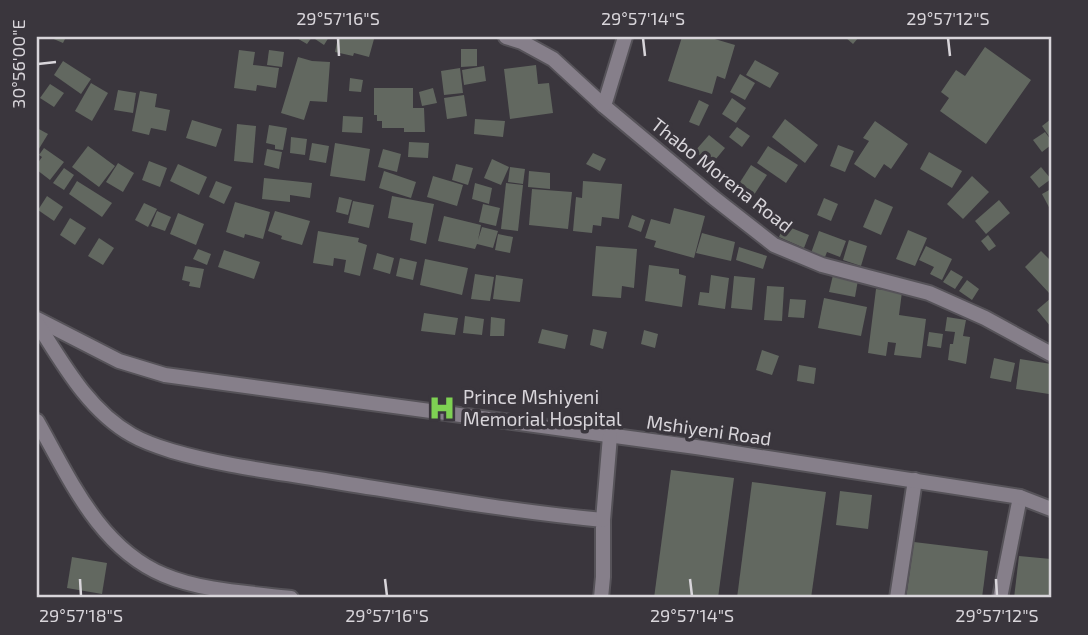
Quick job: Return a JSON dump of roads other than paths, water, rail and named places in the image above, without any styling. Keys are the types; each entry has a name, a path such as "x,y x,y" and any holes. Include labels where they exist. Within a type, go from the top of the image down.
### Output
{"street":[{"name":"Thabo Morena Road","path":"506,37 522,42 553,59 604,106 774,245 822,265 929,293 985,318 1051,354"},
{"path":"604,106 625,37"},
{"path":"37,321 68,372 96,406 133,436 163,448 226,465 443,499 603,520"},
{"name":"Mshiyeni Road","path":"37,321 119,360 165,375 696,447 1020,497 1051,509"},
{"path":"37,421 80,498 98,523 119,546 139,562 189,583 291,598"},
{"path":"601,598 603,520 610,436"},
{"path":"897,598 915,481"},
{"path":"1000,598 1020,497"}],"place":[{"name":"Prince Mshiyeni Memorial Hospital","path":"442,408"}]}
